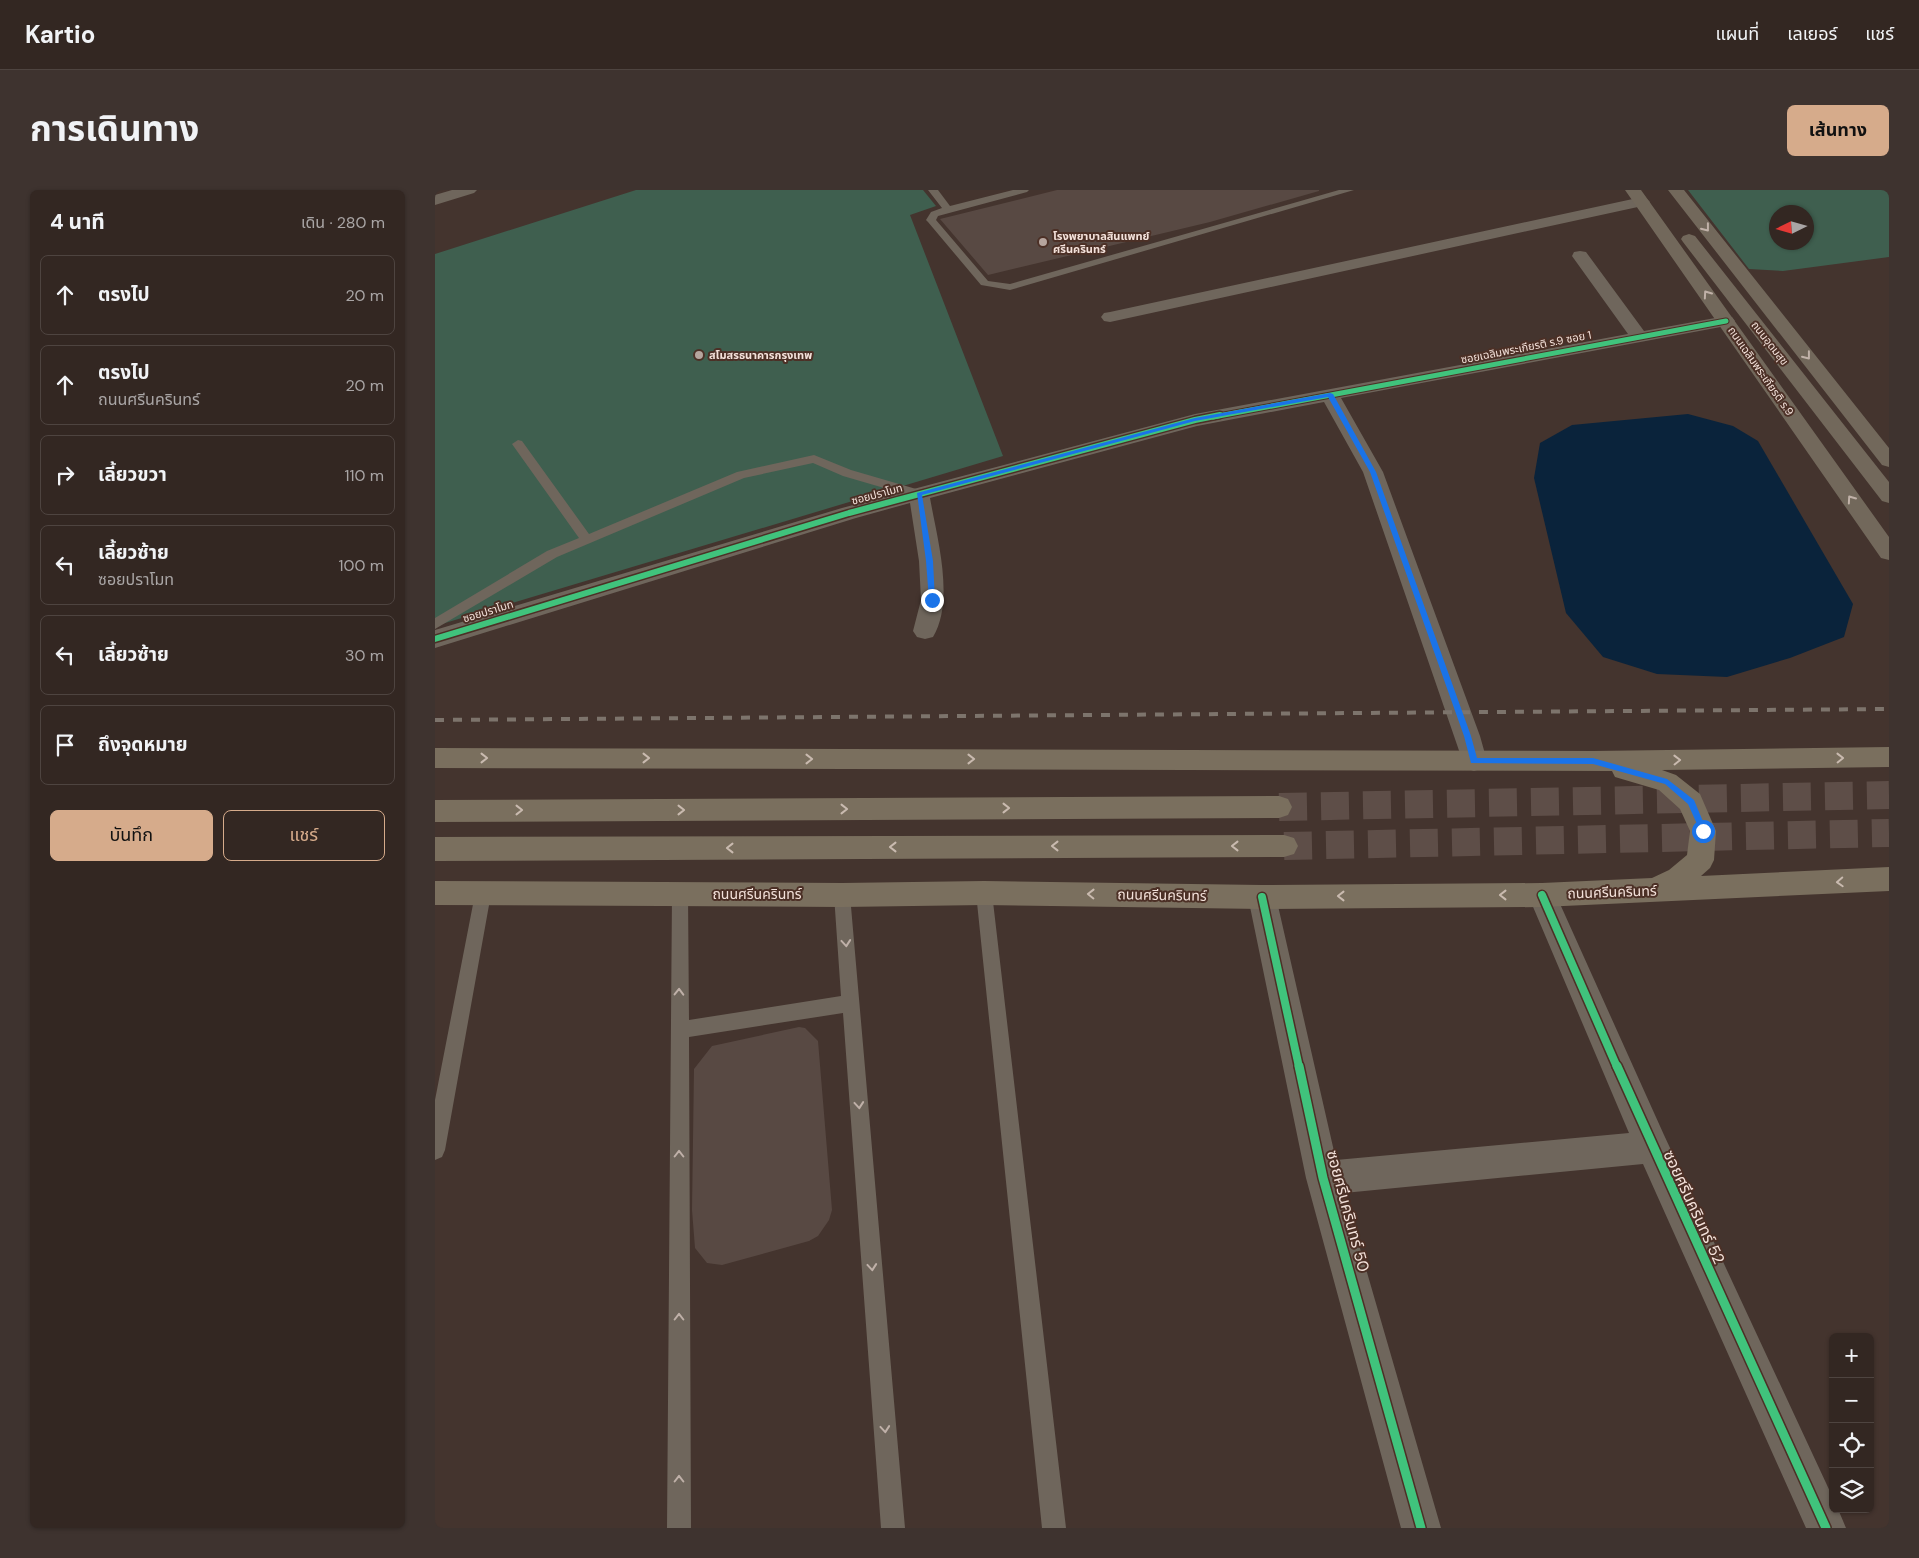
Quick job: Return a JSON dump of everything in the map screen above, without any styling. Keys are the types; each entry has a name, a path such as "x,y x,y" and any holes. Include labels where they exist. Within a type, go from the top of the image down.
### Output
{"main road":[{"path":"1676,190 1889,461"},
{"name":"ถนนเฉลิมพระเกียรติ ร.9","path":"1642,194 1726,321 1889,553"},
{"name":"ถนนอุดมสุข","path":"1642,194 1889,496"},
{"path":"1870,526 1889,541"},
{"path":"435,758 1593,761 1889,757"},
{"path":"1593,761 1667,782 1691,802 1703,831 1700,860 1679,878 1652,891"},
{"path":"435,811 1279,807"},
{"path":"435,849 1284,846"},
{"name":"ถนนศรีนครินทร์","path":"435,893 984,893 1262,896 1542,895 1889,879"}],"street":[{"path":"435,200 469,190"},
{"path":"1110,317 1642,194"},
{"path":"1581,256 1639,337"},
{"name":"ซอยเฉลิมพระเกียรติ ร.9 ซอย 1","path":"1330,394 1726,321"},
{"path":"1330,394 1373,472 1467,736 1474,761"},
{"name":"ซอยปราโมท","path":"435,639 840,516 919,494 1195,420 1330,394"},
{"path":"919,494 930,561 932,600 925,632"},
{"name":"ซอยศรีนครินทร์ 52","path":"1542,895 1652,1147 1826,1528"},
{"name":"ซอยศรีนครินทร์ 50","path":"1262,896 1323,1178 1421,1528"},
{"path":"1323,1178 1652,1147"}],"lane":[{"path":"933,190 948,209"},
{"path":"1024,190 948,209 934,214 931,220 985,283 1010,288 1349,190"},
{"path":"518,444 587,540"},
{"path":"435,624 552,554 741,475 814,459 847,473 919,494"},
{"path":"984,893 1055,1528"},
{"path":"435,1150 483,894"},
{"path":"679,1528 680,894"},
{"path":"842,894 893,1528"},
{"path":"679,1030 851,1004"}],"green space":[{"name":"สโมสรธนาคารกรุงเทพ","path":"636,190 923,190 936,206 910,215 1003,456 435,626 435,254"},
{"path":"1688,190 1889,190 1889,257 1783,271 1749,269"}],"water":[{"path":"1688,414 1733,426 1758,441 1853,604 1844,637 1790,658 1727,677 1657,674 1603,657 1566,613 1534,478 1540,443 1572,425"}],"building":[{"name":"โรงพยาบาลสินแพทย์ ศรีนครินทร์","path":"1057,190 1319,191 1210,222 988,275 940,219"},
{"path":"799,1027 805,1028 818,1041 832,1210 829,1220 818,1236 809,1241 722,1265 707,1263 695,1248 692,1210 694,1069 712,1046"}],"tunnel":[{"path":"1279,807 1889,795"},
{"path":"1284,846 1889,833"}],"railway":[{"path":"435,720 1889,709"}],"cycle path":[{"path":"435,639 849,513 1195,420 1726,321"},
{"path":"1542,895 1652,1147 1826,1528"},
{"path":"1262,897 1323,1178 1421,1528"}],"place":[{"name":"โรงพยาบาลสินแพทย์ ศรีนครินทร์","path":"1043,242"},
{"name":"สโมสรธนาคารกรุงเทพ","path":"699,355"}],"route":[{"path":"932,600 930,561 919,494 1195,420 1330,394 1373,472 1467,736 1474,761 1593,761 1667,782 1691,802 1703,831"}]}
